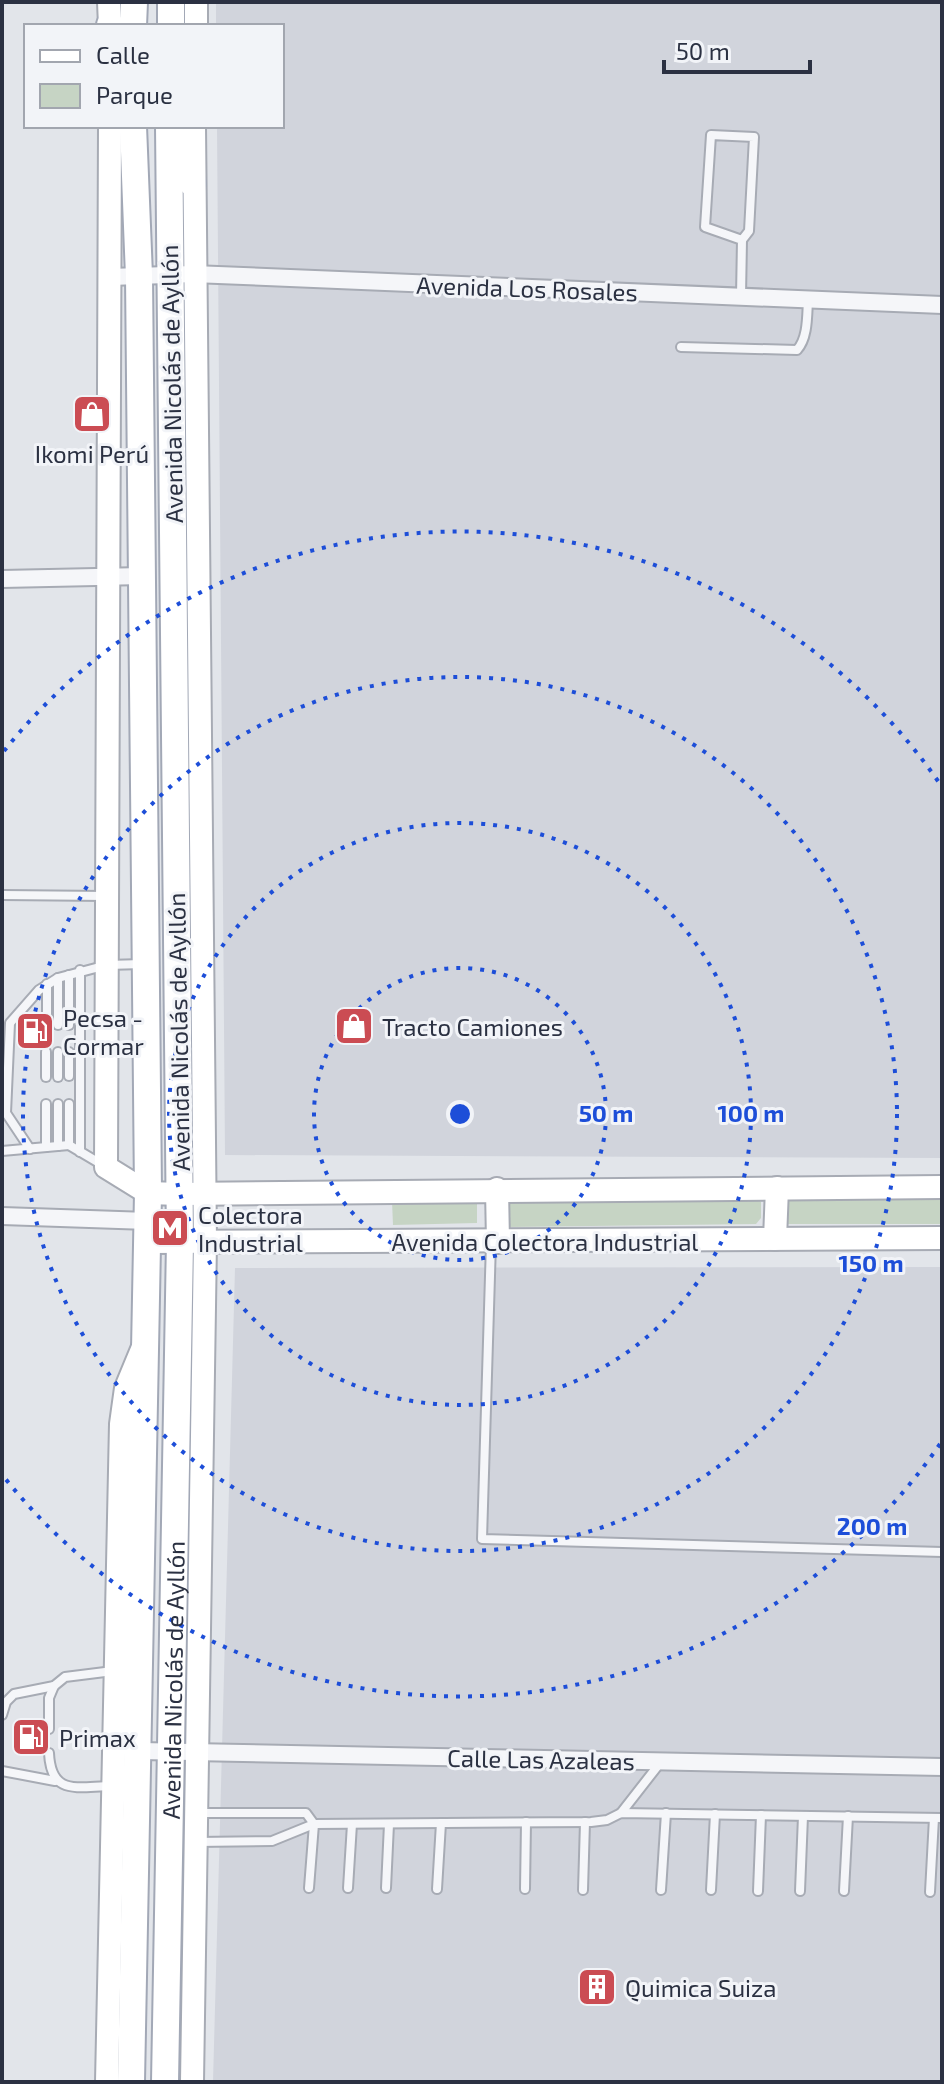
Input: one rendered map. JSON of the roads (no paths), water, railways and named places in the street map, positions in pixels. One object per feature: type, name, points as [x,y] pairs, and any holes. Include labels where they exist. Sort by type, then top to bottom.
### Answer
[{"type":"main road","points":[[109,2],[110,24]]},
{"type":"main road","points":[[133,24],[134,2]]},
{"type":"main road","points":[[171,2],[171,24]]},
{"type":"main road","points":[[196,2],[196,24]]},
{"type":"main road","name":"Avenida Nicolás de Ayllón","points":[[127,128],[139,276],[148,1193],[146,1339],[128,1670],[140,1751],[126,1786],[131,2082]]},
{"type":"main road","name":"Avenida Nicolás de Ayllón","points":[[127,128],[111,277],[106,1167],[148,1193]]},
{"type":"main road","name":"Avenida Nicolás de Ayllón","points":[[165,2082],[184,1752],[193,1242],[182,275],[170,128]]},
{"type":"main road","points":[[171,128],[192,183]]},
{"type":"main road","name":"Avenida Nicolás de Ayllón","points":[[192,1193],[177,967],[182,275],[192,183],[194,128]]},
{"type":"main road","points":[[147,964],[177,967]]},
{"type":"main road","points":[[148,1193],[942,1187]]},
{"type":"main road","points":[[775,1239],[777,1188]]},
{"type":"main road","points":[[494,1242],[497,1189]]},
{"type":"main road","name":"Avenida Colectora Industrial","points":[[148,1232],[193,1242],[942,1238]]},
{"type":"main road","points":[[107,2082],[126,1786],[128,1670]]},
{"type":"main road","name":"Avenida Nicolás de Ayllón","points":[[184,1752],[196,1813],[192,2082]]},
{"type":"street","name":"Avenida Los Rosales","points":[[111,277],[182,275],[942,305]]},
{"type":"street","points":[[2,579],[143,576]]},
{"type":"street","points":[[2,1216],[148,1232]]},
{"type":"street","name":"Calle Las Azaleas","points":[[140,1751],[942,1767]]},
{"type":"lane","points":[[741,297],[742,240],[749,231],[754,137],[711,135],[705,227],[742,240]]},
{"type":"lane","points":[[681,347],[789,353],[802,346],[808,300]]},
{"type":"lane","points":[[2,895],[107,896]]},
{"type":"lane","points":[[30,1149],[6,1113],[8,1030],[15,1016],[47,984],[58,978],[107,965],[147,964]]},
{"type":"lane","points":[[80,970],[80,1152]]},
{"type":"lane","points":[[69,975],[69,1025]]},
{"type":"lane","points":[[58,978],[58,1025]]},
{"type":"lane","points":[[47,984],[47,1025]]},
{"type":"lane","points":[[46,1052],[46,1077]]},
{"type":"lane","points":[[58,1052],[58,1077]]},
{"type":"lane","points":[[69,1052],[69,1076]]},
{"type":"lane","points":[[46,1104],[46,1147]]},
{"type":"lane","points":[[58,1104],[58,1146]]},
{"type":"lane","points":[[69,1104],[69,1145]]},
{"type":"lane","points":[[2,1151],[69,1145],[106,1167]]},
{"type":"lane","points":[[494,1242],[482,1539],[942,1552]]},
{"type":"lane","points":[[2,1715],[6,1702],[14,1694],[54,1686],[65,1677],[128,1670]]},
{"type":"lane","points":[[49,1729],[49,1698],[54,1686]]},
{"type":"lane","points":[[49,1753],[50,1771],[55,1781]]},
{"type":"lane","points":[[196,1842],[272,1841],[314,1824],[607,1820],[621,1813],[662,1761]]},
{"type":"lane","points":[[2,1771],[55,1781],[64,1786],[126,1786]]},
{"type":"lane","points":[[196,1813],[306,1813],[314,1824],[309,1888]]},
{"type":"lane","points":[[621,1813],[938,1818],[930,1892]]},
{"type":"lane","points":[[661,1890],[666,1813]]},
{"type":"lane","points":[[711,1890],[715,1814]]},
{"type":"lane","points":[[758,1891],[761,1815]]},
{"type":"lane","points":[[800,1891],[803,1816]]},
{"type":"lane","points":[[844,1891],[848,1816]]},
{"type":"lane","points":[[525,1889],[526,1822]]},
{"type":"lane","points":[[583,1890],[585,1822]]},
{"type":"lane","points":[[437,1889],[441,1823]]},
{"type":"lane","points":[[348,1888],[352,1824]]},
{"type":"lane","points":[[386,1888],[389,1824]]},
{"type":"place","name":"Ikomi Perú","points":[[92,414]]},
{"type":"place","name":"Tracto Camiones","points":[[354,1026]]},
{"type":"place","name":"Pecsa - Cormar","points":[[35,1031]]},
{"type":"place","name":"Colectora Industrial","points":[[170,1228]]},
{"type":"place","name":"Primax","points":[[31,1737]]},
{"type":"place","name":"Quimica Suiza","points":[[597,1987]]}]
